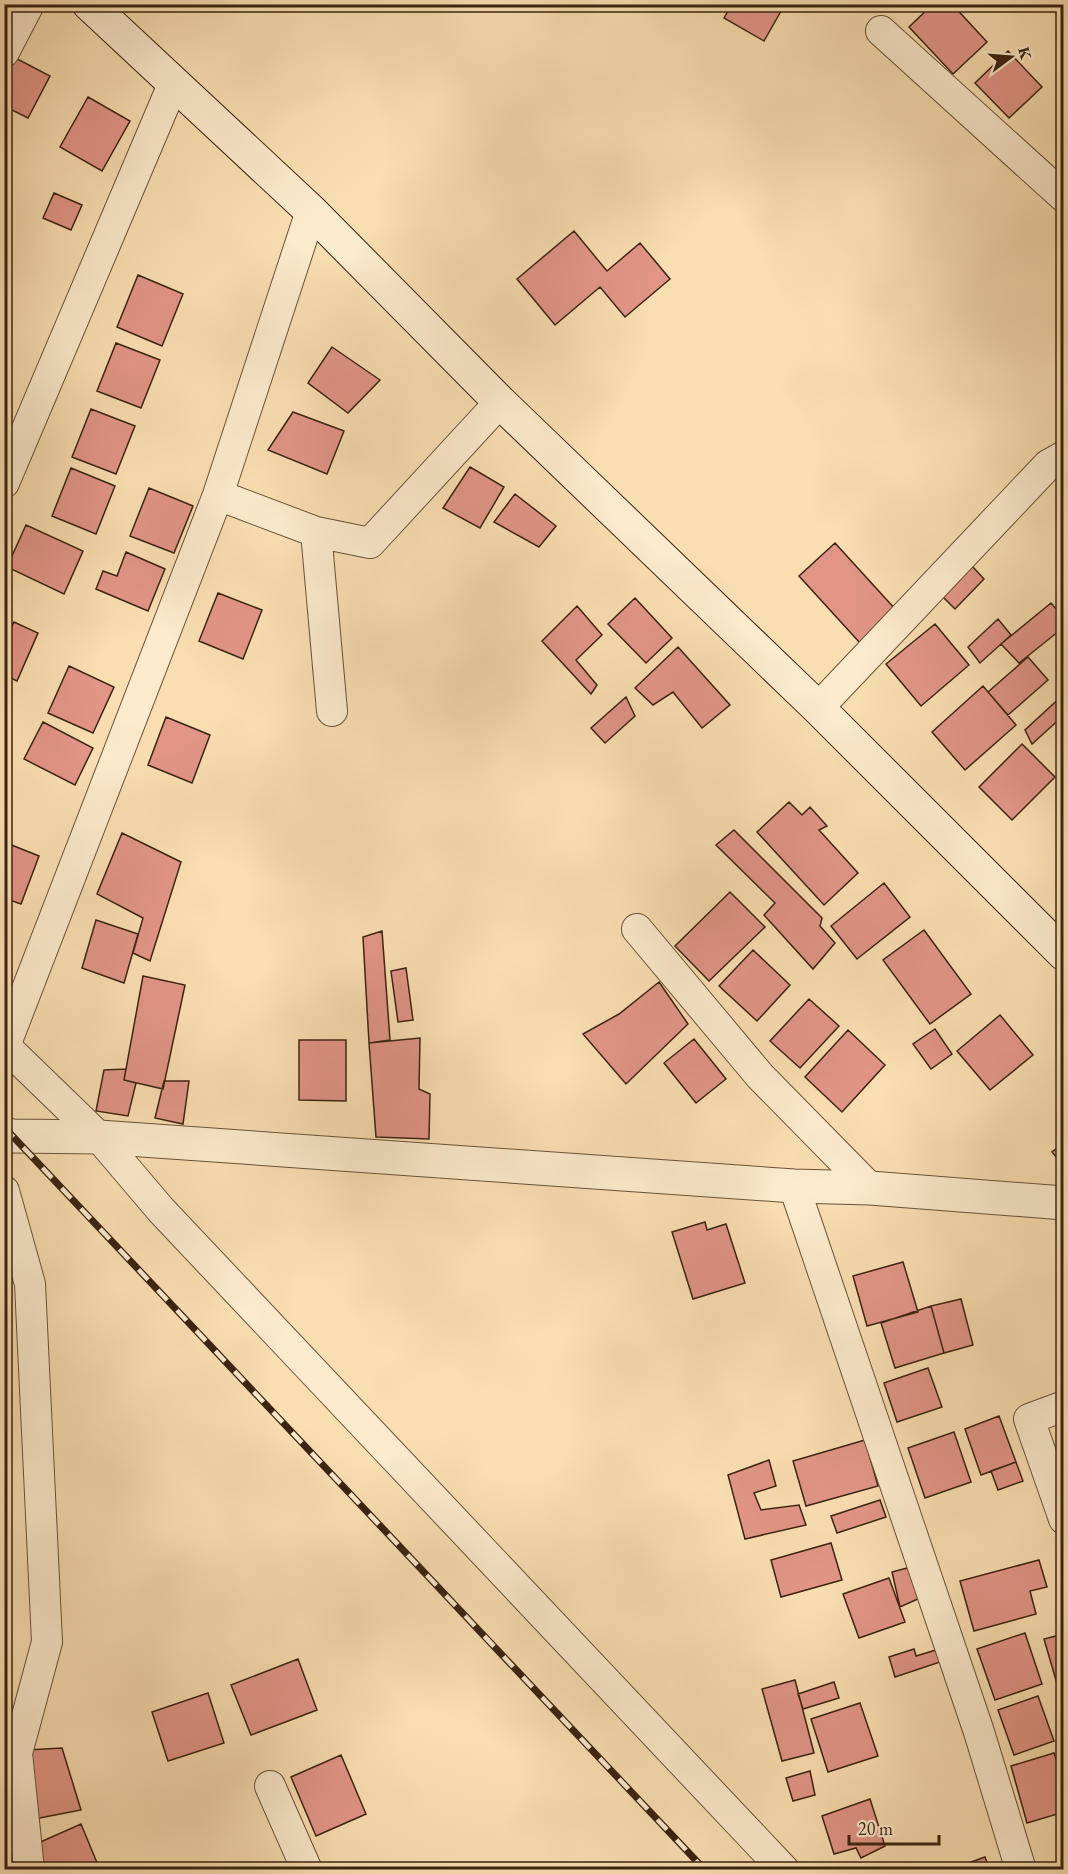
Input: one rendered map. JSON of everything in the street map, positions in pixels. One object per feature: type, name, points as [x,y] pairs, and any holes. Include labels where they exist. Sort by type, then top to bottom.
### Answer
[{"type":"main road","points":[[89,4],[311,211],[500,402],[818,708],[1064,954]]},
{"type":"main road","points":[[7,1138],[99,1137],[1064,1203]]},
{"type":"street","points":[[4,52],[29,4]]},
{"type":"street","points":[[881,31],[1064,197]]},
{"type":"street","points":[[4,483],[174,82]]},
{"type":"street","points":[[311,211],[218,495],[5,1046],[99,1137],[169,1219],[784,1869]]},
{"type":"street","points":[[218,495],[316,532],[370,543],[500,402]]},
{"type":"street","points":[[818,708],[1048,465],[1064,456]]},
{"type":"street","points":[[316,532],[332,711]]},
{"type":"street","points":[[637,929],[760,1076],[870,1188]]},
{"type":"street","points":[[794,1186],[979,1732],[1021,1869]]},
{"type":"street","points":[[4,1191],[30,1284],[47,1642],[12,1744],[17,1753],[28,1869]]},
{"type":"street","points":[[1064,1406],[1029,1419],[1064,1519]]},
{"type":"street","points":[[270,1786],[307,1869]]},
{"type":"building","points":[[732,4],[785,4],[764,41],[724,18]]},
{"type":"building","points":[[933,4],[952,4],[987,42],[953,74],[909,27]]},
{"type":"building","points":[[1008,51],[1042,87],[1009,118],[975,83]]},
{"type":"building","points":[[4,52],[50,76],[28,118],[4,106]]},
{"type":"building","points":[[88,97],[130,121],[102,171],[60,147]]},
{"type":"building","points":[[54,193],[82,205],[71,230],[43,218]]},
{"type":"building","points":[[574,231],[607,271],[640,243],[670,279],[625,317],[600,287],[555,325],[517,279]]},
{"type":"building","points":[[138,275],[183,294],[162,346],[117,327]]},
{"type":"building","points":[[116,343],[160,360],[141,408],[97,391]]},
{"type":"building","points":[[332,347],[380,380],[348,413],[308,383]]},
{"type":"building","points":[[91,409],[135,426],[116,474],[72,457]]},
{"type":"building","points":[[293,412],[344,431],[327,474],[268,450]]},
{"type":"building","points":[[470,467],[504,487],[480,528],[443,508]]},
{"type":"building","points":[[71,468],[115,486],[96,534],[52,516]]},
{"type":"building","points":[[149,488],[193,506],[174,553],[130,536]]},
{"type":"building","points":[[515,494],[556,526],[539,547],[494,522]]},
{"type":"building","points":[[26,525],[83,551],[64,594],[7,567]]},
{"type":"building","points":[[835,543],[896,610],[860,643],[799,576]]},
{"type":"building","points":[[126,552],[165,569],[148,611],[96,589],[103,571],[117,576]]},
{"type":"building","points":[[972,566],[984,579],[955,609],[943,597]]},
{"type":"building","points":[[218,593],[262,610],[243,659],[199,641]]},
{"type":"building","points":[[635,598],[672,638],[646,663],[608,624]]},
{"type":"building","points":[[1051,603],[1064,618],[1064,627],[1019,663],[1001,644]]},
{"type":"building","points":[[577,606],[602,635],[576,660],[597,685],[591,694],[542,641]]},
{"type":"building","points":[[998,619],[1011,635],[980,663],[968,647]]},
{"type":"building","points":[[14,622],[38,633],[17,681],[4,675],[4,630],[9,632]]},
{"type":"building","points":[[935,624],[969,665],[921,706],[886,664]]},
{"type":"building","points":[[678,647],[730,705],[702,728],[673,692],[653,705],[635,688]]},
{"type":"building","points":[[1028,657],[1048,680],[1008,715],[988,692]]},
{"type":"building","points":[[69,666],[114,687],[93,733],[48,713]]},
{"type":"building","points":[[983,686],[1016,725],[965,770],[932,732]]},
{"type":"building","points":[[1064,694],[1064,715],[1032,744],[1025,730]]},
{"type":"building","points":[[626,697],[635,716],[605,743],[591,728]]},
{"type":"building","points":[[166,717],[210,735],[192,783],[148,765]]},
{"type":"building","points":[[43,722],[93,748],[75,785],[24,759]]},
{"type":"building","points":[[1022,744],[1055,777],[1012,820],[979,787]]},
{"type":"building","points":[[789,802],[802,815],[810,807],[827,826],[819,830],[858,873],[824,905],[757,832]]},
{"type":"building","points":[[734,830],[822,918],[820,926],[835,943],[813,969],[764,915],[775,903],[716,845]]},
{"type":"building","points":[[122,833],[181,862],[150,961],[133,953],[143,918],[97,894]]},
{"type":"building","points":[[4,842],[39,856],[21,904],[4,898]]},
{"type":"building","points":[[884,883],[910,917],[857,959],[831,926]]},
{"type":"building","points":[[730,892],[765,927],[709,981],[675,946]]},
{"type":"building","points":[[96,920],[138,934],[124,983],[82,968]]},
{"type":"building","points":[[924,930],[971,994],[930,1024],[883,960]]},
{"type":"building","points":[[382,931],[390,1040],[369,1043],[363,937]]},
{"type":"building","points":[[753,950],[790,985],[757,1021],[719,986]]},
{"type":"building","points":[[406,968],[413,1020],[398,1022],[391,971]]},
{"type":"building","points":[[143,976],[185,985],[163,1089],[124,1080]]},
{"type":"building","points":[[659,982],[688,1024],[626,1084],[583,1034],[619,1014]]},
{"type":"building","points":[[809,999],[839,1026],[800,1068],[770,1041]]},
{"type":"building","points":[[1000,1015],[1033,1055],[990,1090],[957,1051]]},
{"type":"building","points":[[935,1029],[952,1054],[931,1069],[913,1044]]},
{"type":"building","points":[[848,1030],[885,1065],[842,1112],[805,1077]]},
{"type":"building","points":[[420,1038],[419,1089],[430,1094],[429,1139],[376,1137],[369,1043]]},
{"type":"building","points":[[694,1039],[726,1079],[696,1103],[664,1063]]},
{"type":"building","points":[[299,1040],[346,1040],[346,1101],[299,1100]]},
{"type":"building","points":[[126,1069],[124,1080],[136,1083],[128,1116],[96,1111],[104,1070]]},
{"type":"building","points":[[164,1081],[189,1081],[183,1124],[155,1118]]},
{"type":"building","points":[[1064,1143],[1064,1167],[1052,1152]]},
{"type":"building","points":[[705,1222],[707,1230],[726,1224],[745,1283],[693,1299],[672,1232]]},
{"type":"building","points":[[903,1262],[918,1312],[867,1326],[853,1276]]},
{"type":"building","points":[[961,1299],[973,1345],[944,1353],[931,1306]]},
{"type":"building","points":[[931,1306],[944,1353],[895,1368],[881,1323]]},
{"type":"building","points":[[928,1368],[942,1407],[897,1422],[884,1383]]},
{"type":"building","points":[[999,1416],[1016,1462],[981,1475],[965,1429]]},
{"type":"building","points":[[954,1432],[971,1482],[925,1498],[908,1448]]},
{"type":"building","points":[[865,1440],[878,1486],[806,1506],[793,1461]]},
{"type":"building","points":[[769,1460],[776,1486],[754,1493],[761,1510],[799,1505],[806,1525],[745,1539],[728,1475]]},
{"type":"building","points":[[1016,1462],[1023,1481],[998,1490],[991,1471]]},
{"type":"building","points":[[880,1500],[886,1517],[837,1533],[831,1516]]},
{"type":"building","points":[[831,1543],[842,1580],[781,1597],[771,1560]]},
{"type":"building","points":[[1039,1560],[1047,1587],[1030,1591],[1036,1614],[974,1631],[960,1581]]},
{"type":"building","points":[[911,1567],[920,1598],[900,1607],[892,1572]]},
{"type":"building","points":[[889,1578],[905,1622],[859,1638],[843,1594]]},
{"type":"building","points":[[1025,1633],[1042,1684],[995,1700],[977,1649]]},
{"type":"building","points":[[1064,1634],[1064,1685],[1058,1687],[1044,1639]]},
{"type":"building","points":[[914,1649],[916,1656],[936,1650],[940,1662],[895,1677],[889,1657]]},
{"type":"building","points":[[298,1659],[317,1710],[251,1735],[231,1685]]},
{"type":"building","points":[[795,1680],[814,1753],[782,1761],[762,1689]]},
{"type":"building","points":[[834,1682],[839,1698],[803,1709],[798,1694]]},
{"type":"building","points":[[208,1693],[224,1743],[168,1761],[152,1712]]},
{"type":"building","points":[[1038,1696],[1054,1741],[1014,1755],[998,1710]]},
{"type":"building","points":[[860,1703],[878,1756],[828,1772],[811,1719]]},
{"type":"building","points":[[62,1748],[81,1810],[29,1820],[27,1750]]},
{"type":"building","points":[[1054,1753],[1064,1781],[1064,1812],[1027,1823],[1011,1766]]},
{"type":"building","points":[[341,1755],[366,1814],[316,1836],[291,1777]]},
{"type":"building","points":[[810,1771],[815,1795],[793,1801],[786,1778]]},
{"type":"building","points":[[870,1799],[885,1846],[861,1858],[856,1848],[834,1854],[822,1816]]},
{"type":"building","points":[[81,1824],[100,1870],[47,1870],[36,1844]]},
{"type":"building","points":[[985,1857],[990,1870],[949,1870]]},
{"type":"railway","points":[[4,1127],[705,1870]]}]
